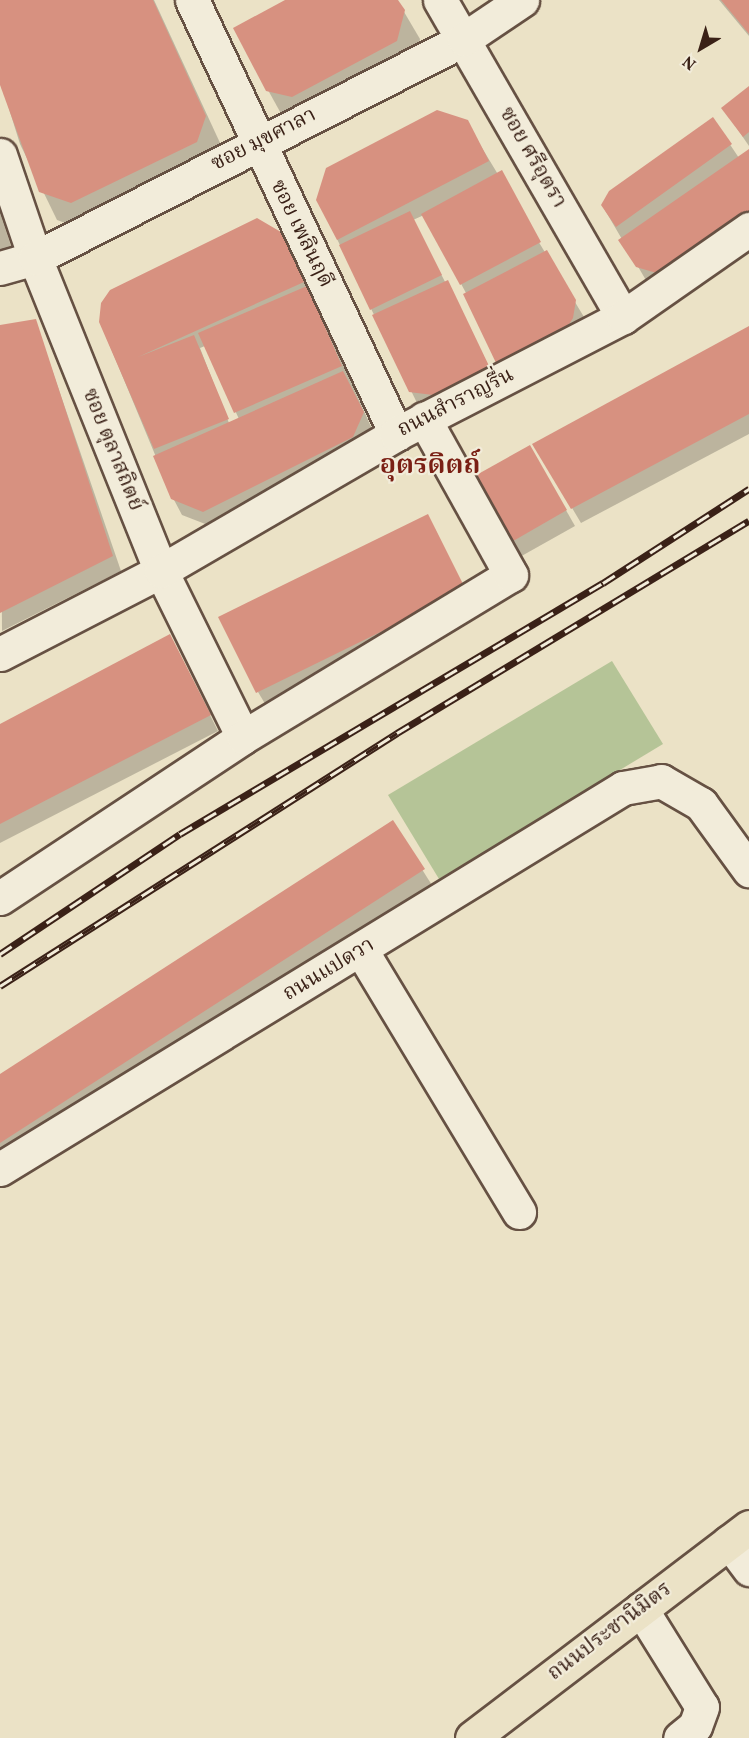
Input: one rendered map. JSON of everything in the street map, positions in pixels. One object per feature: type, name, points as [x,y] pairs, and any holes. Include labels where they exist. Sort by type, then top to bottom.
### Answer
[{"type":"main road","name":"ถนนประชานิมิตร","points":[[472,1738],[739,1534]]},
{"type":"street","name":"ซอย เพลินฤดี","points":[[192,0],[257,143],[410,426],[510,575],[243,737]]},
{"type":"street","name":"ซอย ศรีอุตรา","points":[[440,0],[623,317]]},
{"type":"street","name":"ซอย มุขศาลา","points":[[0,268],[35,258],[464,39],[522,0]]},
{"type":"street","name":"ซอย ตุลาสถิตย์","points":[[0,155],[35,258],[161,571],[243,737]]},
{"type":"street","name":"ถนนสำราญรื่น","points":[[0,654],[161,571],[410,426],[623,317],[749,229]]},
{"type":"street","points":[[0,898],[243,737]]},
{"type":"street","name":"ถนนแปดวา","points":[[0,1169],[623,788],[661,781],[701,804],[749,870]]},
{"type":"street","points":[[361,950],[519,1212]]},
{"type":"street","points":[[739,1534],[749,1569]]},
{"type":"street","points":[[641,1609],[702,1707],[695,1726],[680,1738]]},
{"type":"green space","points":[[612,661],[663,744],[439,879],[388,795]]},
{"type":"building","points":[[0,0],[153,0],[206,116],[197,142],[71,203],[39,192],[0,85]]},
{"type":"building","points":[[285,0],[398,0],[405,10],[397,41],[292,97],[266,91],[233,28]]},
{"type":"building","points":[[721,0],[749,0],[749,34]]},
{"type":"building","points":[[749,86],[749,132],[743,137],[721,108]]},
{"type":"building","points":[[437,110],[468,120],[489,161],[337,240],[316,200],[326,168]]},
{"type":"building","points":[[713,117],[732,144],[616,227],[601,205],[609,191]]},
{"type":"building","points":[[749,149],[749,213],[660,274],[636,267],[618,240]]},
{"type":"building","points":[[502,170],[541,242],[460,285],[421,214]]},
{"type":"building","points":[[410,211],[442,275],[370,310],[339,245]]},
{"type":"building","points":[[257,218],[286,235],[304,282],[138,357],[194,335],[229,419],[154,449],[99,322],[101,303],[110,290]]},
{"type":"building","points":[[547,250],[576,300],[573,318],[564,332],[497,365],[463,294]]},
{"type":"building","points":[[448,280],[490,368],[433,395],[409,392],[372,315]]},
{"type":"building","points":[[307,286],[342,366],[234,413],[198,333]]},
{"type":"building","points":[[36,319],[113,556],[0,613],[0,325]]},
{"type":"building","points":[[749,326],[749,414],[571,509],[532,444]]},
{"type":"building","points":[[343,371],[364,412],[353,437],[203,512],[171,499],[153,456]]},
{"type":"building","points":[[530,445],[567,510],[508,544],[471,478]]},
{"type":"building","points":[[428,514],[466,590],[256,693],[218,617]]},
{"type":"building","points":[[170,634],[211,715],[0,824],[0,724]]},
{"type":"building","points":[[393,820],[425,869],[0,1143],[0,1074]]},
{"type":"railway","points":[[0,954],[180,834],[603,583],[749,489]]},
{"type":"railway","points":[[0,986],[397,733],[749,521]]},
{"type":"district","name":"อุตรดิตถ์","points":[[430,467]]}]
